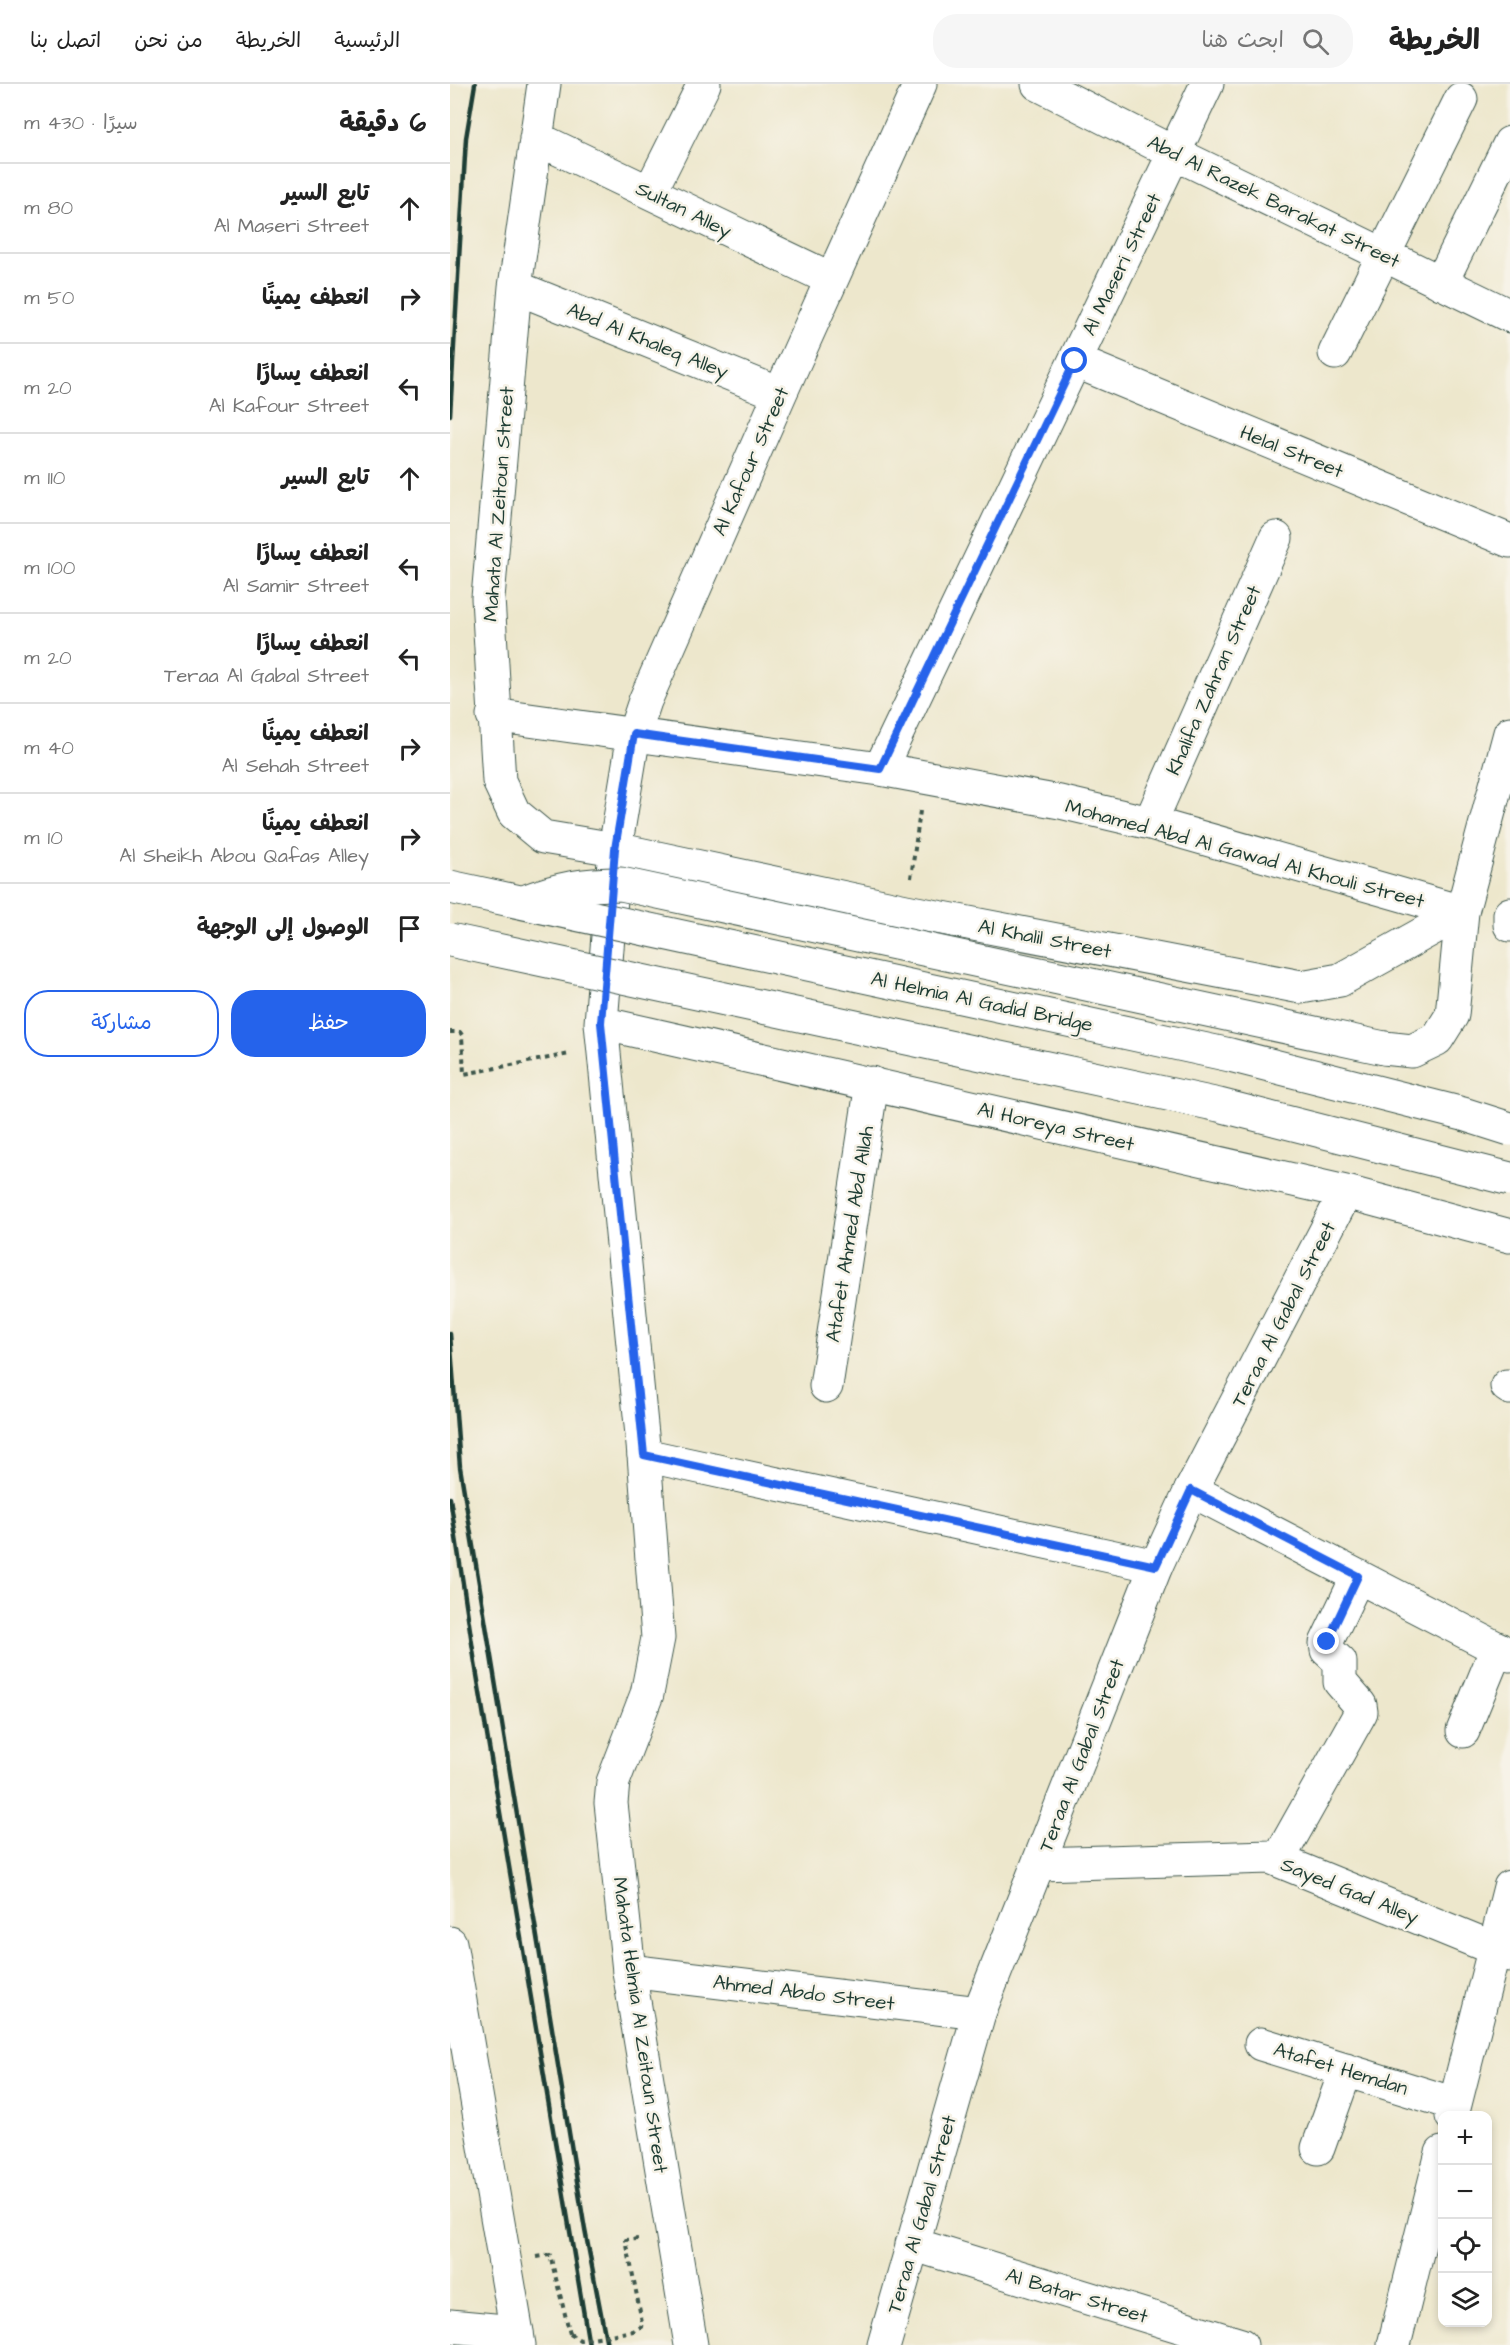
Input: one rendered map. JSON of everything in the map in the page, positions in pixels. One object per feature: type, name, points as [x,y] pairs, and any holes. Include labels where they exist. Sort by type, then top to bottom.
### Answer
[{"type":"street","name":"Mahata Al Zeitoun Street","points":[[544,84],[515,286],[488,597],[499,781],[514,813],[543,837],[615,849]]},
{"type":"street","points":[[650,192],[704,84]]},
{"type":"street","name":"Al Kafour Street","points":[[615,849],[634,734],[661,662],[920,84]]},
{"type":"street","name":"Abd Al Razek Barakat Street","points":[[1038,84],[1174,153],[1510,316]]},
{"type":"street","name":"Al Maseri Street","points":[[880,769],[1207,84]]},
{"type":"street","points":[[1335,353],[1461,99]]},
{"type":"street","name":"Sultan Alley","points":[[536,138],[831,279]]},
{"type":"street","points":[[1441,282],[1510,143]]},
{"type":"street","name":"Abd Al Khaleq Alley","points":[[515,286],[780,394]]},
{"type":"street","name":"Helal Street","points":[[1075,361],[1510,541]]},
{"type":"street","name":"Khalifa Zahran Street","points":[[1150,823],[1276,538]]},
{"type":"street","name":"Mohamed Abd Al Gawad Al Khouli Street","points":[[494,715],[880,769],[1060,802],[1150,823],[1462,912]]},
{"type":"street","points":[[523,902],[554,890],[587,884],[621,884],[1384,1048],[1412,1051],[1437,1039],[1452,1015],[1462,912],[1510,733]]},
{"type":"street","name":"Al Khalil Street","points":[[615,849],[906,911],[1301,987],[1340,980],[1462,912]]},
{"type":"street","name":"Mahata Helmia Al Zeitoun Street","points":[[615,849],[601,1023],[644,1455],[658,1638],[647,1694],[613,1782],[611,1803],[629,1971],[691,2345]]},
{"type":"street","name":"Al Helmia Al Gadid Bridge","points":[[450,887],[1230,1055],[1463,1114],[1510,1129]]},
{"type":"street","points":[[1510,914],[1510,925]]},
{"type":"street","points":[[450,940],[1219,1105],[1510,1179]]},
{"type":"street","name":"Al Horeya Street","points":[[601,1023],[1346,1192],[1510,1236]]},
{"type":"street","name":"Atafet Ahmed Abd Allah","points":[[826,1386],[872,1083]]},
{"type":"street","name":"Teraa Al Gabal Street","points":[[884,2345],[979,2013],[1156,1566],[1191,1490],[1346,1192]]},
{"type":"street","points":[[644,1455],[1156,1566]]},
{"type":"street","points":[[1191,1490],[1504,1652],[1463,1731]]},
{"type":"street","points":[[1278,1860],[1361,1712],[1360,1704],[1340,1682],[1340,1662],[1327,1650],[1326,1643],[1358,1576]]},
{"type":"street","name":"Sayed Gad Alley","points":[[1039,1864],[1270,1857],[1502,1952]]},
{"type":"street","points":[[1454,2110],[1502,1952],[1510,1887]]},
{"type":"street","points":[[450,2326],[518,2339],[451,1949]]},
{"type":"street","name":"Ahmed Abdo Street","points":[[629,1971],[979,2013]]},
{"type":"street","name":"Atafet Hemdan","points":[[1261,2044],[1346,2070],[1454,2110]]},
{"type":"street","points":[[1318,2148],[1346,2070]]},
{"type":"street","points":[[1394,2345],[1440,2165]]},
{"type":"street","name":"Al Batar Street","points":[[912,2244],[1241,2345]]},
{"type":"path","points":[[906,911],[925,777]]},
{"type":"path","points":[[450,1032],[460,1032],[462,1035],[464,1074],[536,1060]]},
{"type":"path","points":[[550,2254],[570,2334],[580,2340],[633,2331],[641,2327],[642,2322],[626,2240]]},
{"type":"railway","points":[[450,415],[466,138],[475,84]]},
{"type":"railway","points":[[450,1334],[460,1467],[585,2230],[607,2345]]},
{"type":"railway","points":[[450,1498],[475,1663],[589,2345]]},
{"type":"route","points":[[1075,361],[880,769],[634,734],[615,849],[601,1023],[644,1455],[1156,1566],[1191,1490],[1358,1576],[1327,1642]]}]
